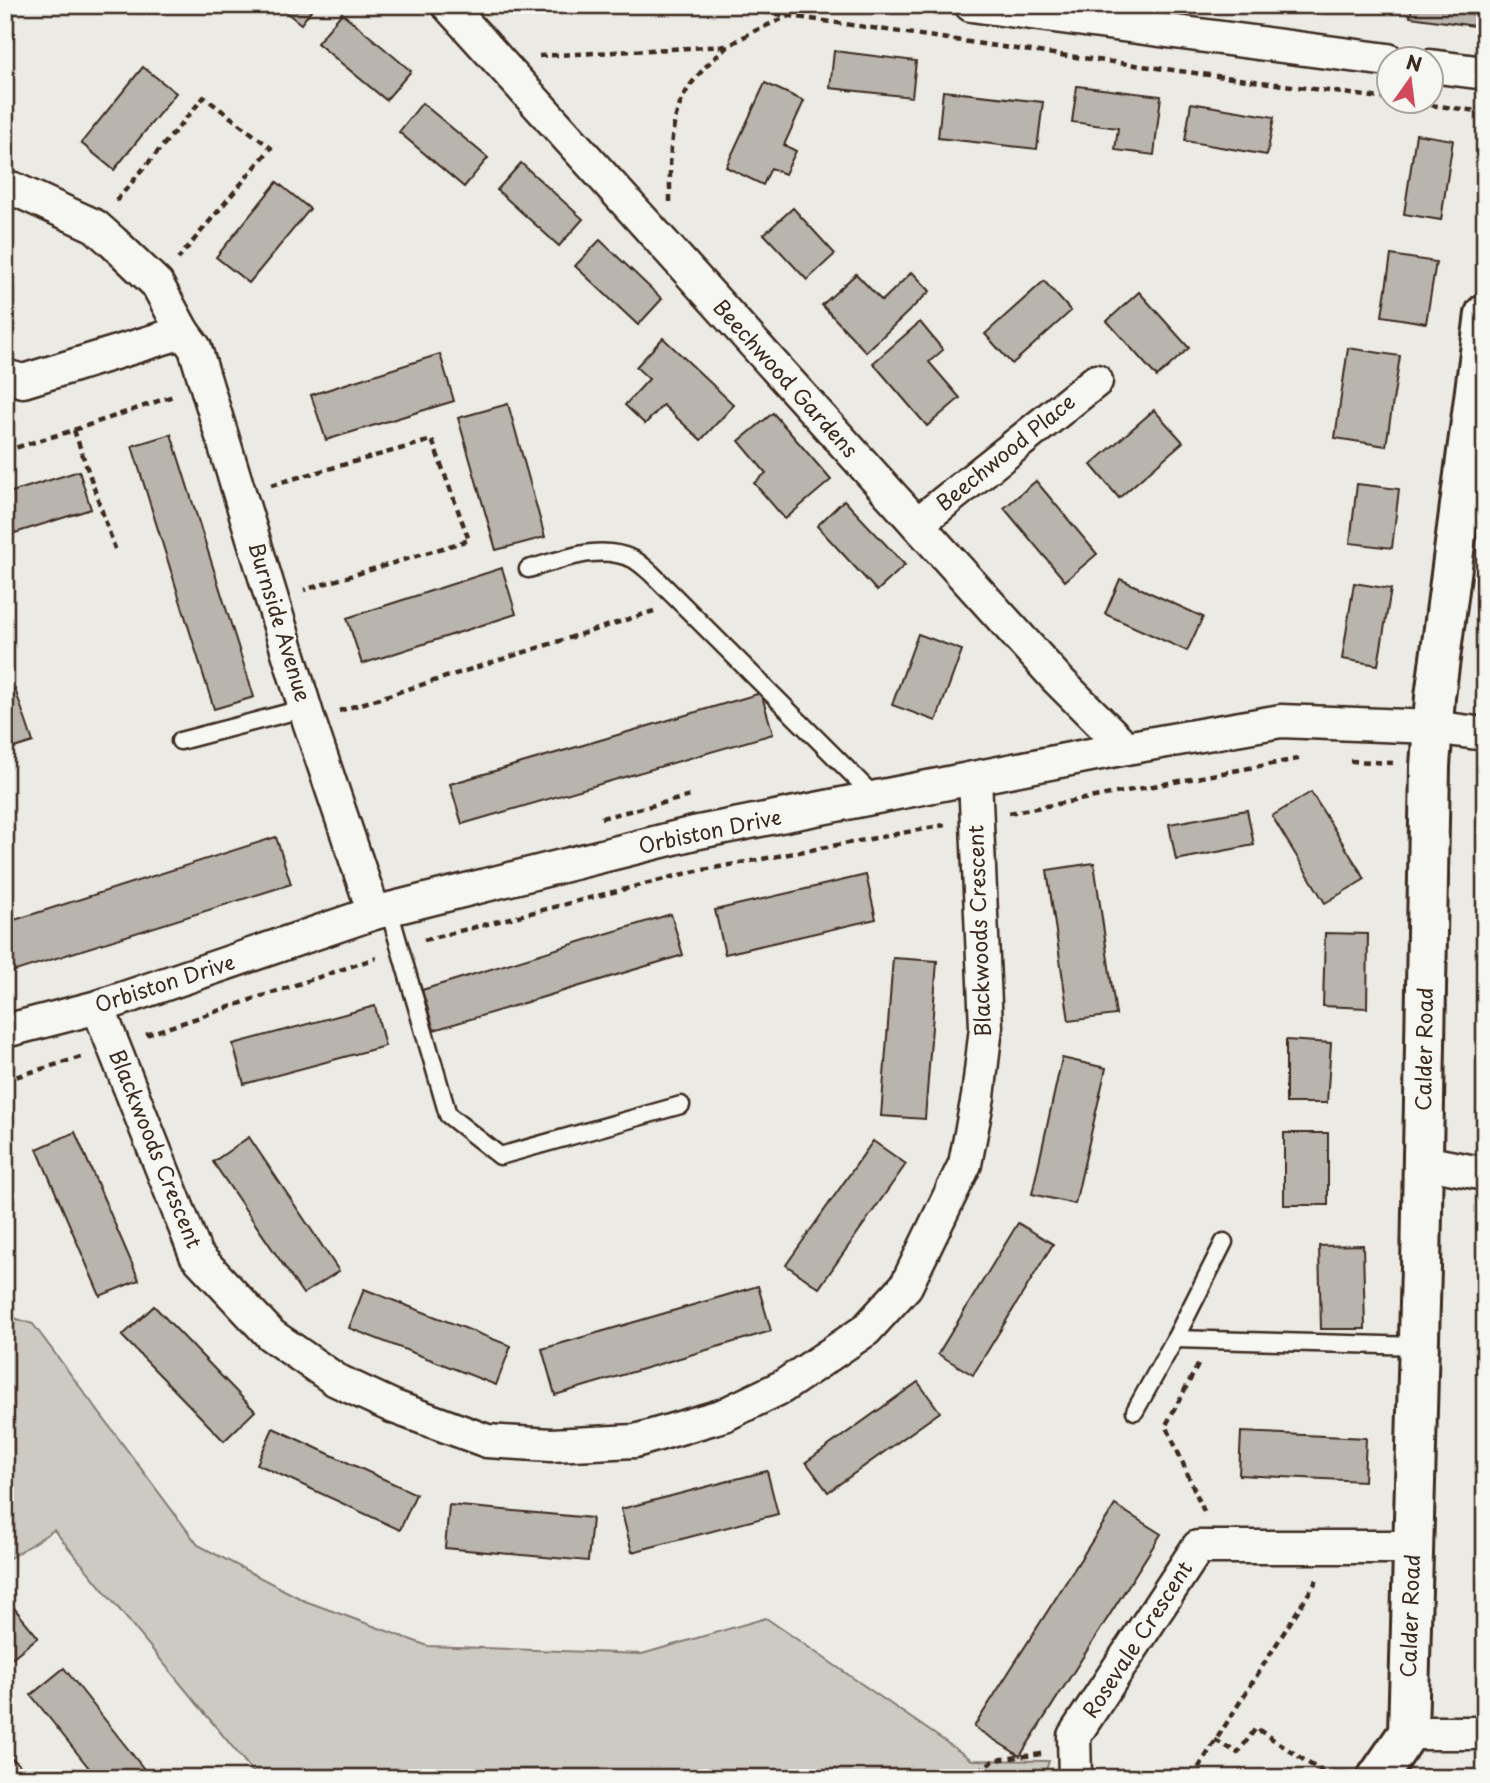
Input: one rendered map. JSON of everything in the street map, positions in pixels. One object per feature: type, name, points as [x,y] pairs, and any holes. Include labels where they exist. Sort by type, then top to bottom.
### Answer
[{"type":"street","name":"Beechwood Gardens","points":[[448,5],[1058,680],[1126,748]]},
{"type":"street","points":[[971,5],[1374,58]]},
{"type":"street","points":[[1444,68],[1485,73]]},
{"type":"street","name":"Burnside Avenue","points":[[8,196],[95,226],[157,284],[183,332],[195,348],[307,715],[381,912]]},
{"type":"street","name":"Calder Road","points":[[1408,1733],[1432,727],[1485,314]]},
{"type":"street","points":[[5,376],[23,381],[183,332]]},
{"type":"street","name":"Beechwood Place","points":[[917,524],[1096,382]]},
{"type":"street","name":"Orbiston Drive","points":[[5,1031],[98,1007],[381,912],[694,833],[1126,748],[1281,721],[1432,727],[1485,734]]},
{"type":"street","name":"Blackwoods Crescent","points":[[98,1007],[196,1255],[271,1335],[336,1380],[394,1407],[487,1441],[551,1445],[635,1441],[724,1415],[782,1387],[866,1330],[906,1286],[965,1164],[978,1097],[986,1027],[975,778]]},
{"type":"street","points":[[1423,1162],[1485,1174]]},
{"type":"street","name":"Rosevale Crescent","points":[[1075,1764],[1074,1736],[1198,1547],[1413,1547]]},
{"type":"street","points":[[1377,1778],[1408,1733],[1485,1733]]},
{"type":"lane","points":[[528,569],[592,552],[613,553],[635,559],[876,798]]},
{"type":"lane","points":[[180,741],[307,715]]},
{"type":"lane","points":[[381,912],[400,948],[448,1115],[500,1156],[681,1105]]},
{"type":"lane","points":[[1135,1411],[1224,1242]]},
{"type":"lane","points":[[1175,1339],[1419,1346]]},
{"type":"path","points":[[716,5],[1374,97]]},
{"type":"path","points":[[670,251],[670,157],[676,115],[688,88],[726,46],[750,32],[790,16]]},
{"type":"path","points":[[496,58],[726,46]]},
{"type":"path","points":[[95,226],[204,97],[271,148],[157,284]]},
{"type":"path","points":[[1444,107],[1485,112]]},
{"type":"path","points":[[5,451],[207,385]]},
{"type":"path","points":[[74,430],[114,549]]},
{"type":"path","points":[[240,493],[432,440],[469,540],[272,600]]},
{"type":"path","points":[[307,715],[682,604]]},
{"type":"path","points":[[5,1080],[114,1046],[400,948],[692,872],[1144,786],[1303,758],[1315,759]]},
{"type":"path","points":[[1341,760],[1430,766]]},
{"type":"path","points":[[1211,1340],[1166,1425],[1220,1547]]},
{"type":"path","points":[[1192,1778],[1338,1547]]},
{"type":"path","points":[[1215,1740],[1238,1753],[1256,1728],[1332,1778]]},
{"type":"path","points":[[968,1778],[995,1760],[1075,1764]]},
{"type":"shaded area","points":[[5,1315],[33,1324],[198,1545],[305,1601],[428,1646],[642,1654],[766,1618],[972,1760],[1049,1761],[1044,1776],[258,1778],[54,1530],[5,1561]]},
{"type":"building","points":[[277,5],[315,5],[301,24]]},
{"type":"building","points":[[1412,5],[1478,5],[1475,26],[1410,17]]},
{"type":"building","points":[[342,13],[411,71],[386,100],[317,43]]},
{"type":"building","points":[[834,51],[916,61],[912,97],[830,88]]},
{"type":"building","points":[[143,67],[176,93],[114,170],[81,143]]},
{"type":"building","points":[[765,83],[804,101],[784,145],[796,151],[785,174],[771,168],[763,185],[726,167]]},
{"type":"building","points":[[1077,86],[1161,96],[1154,155],[1115,150],[1118,128],[1072,122]]},
{"type":"building","points":[[943,91],[1043,102],[1037,149],[938,138]]},
{"type":"building","points":[[422,103],[488,158],[464,187],[399,132]]},
{"type":"building","points":[[1191,103],[1274,117],[1267,155],[1185,141]]},
{"type":"building","points":[[1416,134],[1453,140],[1441,220],[1404,214]]},
{"type":"building","points":[[521,163],[583,219],[559,246],[497,190]]},
{"type":"building","points":[[277,182],[310,209],[249,283],[216,257]]},
{"type":"building","points":[[793,208],[835,254],[807,280],[764,234]]},
{"type":"building","points":[[600,240],[662,299],[638,325],[575,266]]},
{"type":"building","points":[[1391,255],[1436,262],[1426,323],[1382,316]]},
{"type":"building","points":[[912,272],[930,291],[866,352],[822,305],[856,274],[882,301]]},
{"type":"building","points":[[1044,281],[1071,311],[1012,364],[985,334]]},
{"type":"building","points":[[1139,292],[1189,348],[1157,377],[1107,321]]},
{"type":"building","points":[[920,322],[943,350],[929,362],[960,398],[927,426],[873,363]]},
{"type":"building","points":[[663,338],[734,405],[701,440],[663,405],[645,424],[625,405],[649,379],[636,367]]},
{"type":"building","points":[[1348,348],[1400,356],[1386,446],[1335,438]]},
{"type":"building","points":[[440,354],[454,401],[326,440],[311,395]]},
{"type":"building","points":[[508,404],[545,537],[496,550],[458,418]]},
{"type":"building","points":[[1154,410],[1183,442],[1119,498],[1091,465]]},
{"type":"building","points":[[773,413],[831,480],[785,519],[754,483],[766,473],[739,441]]},
{"type":"building","points":[[171,434],[254,697],[214,709],[132,446]]},
{"type":"building","points":[[79,471],[91,509],[15,533],[5,504],[5,494]]},
{"type":"building","points":[[1036,481],[1097,554],[1065,581],[1004,508]]},
{"type":"building","points":[[1357,484],[1399,489],[1392,548],[1350,543]]},
{"type":"building","points":[[844,500],[905,565],[877,591],[817,526]]},
{"type":"building","points":[[502,568],[516,614],[362,664],[347,618]]},
{"type":"building","points":[[1120,579],[1203,617],[1187,651],[1105,614]]},
{"type":"building","points":[[1354,583],[1391,589],[1378,665],[1342,659]]},
{"type":"building","points":[[918,634],[962,650],[936,721],[892,705]]},
{"type":"building","points":[[15,689],[33,742],[5,751],[5,692]]},
{"type":"building","points":[[761,693],[773,734],[462,824],[450,784]]},
{"type":"building","points":[[1311,792],[1365,879],[1325,903],[1272,816]]},
{"type":"building","points":[[1247,810],[1254,845],[1176,860],[1169,824]]},
{"type":"building","points":[[276,837],[291,884],[6,974],[5,923]]},
{"type":"building","points":[[1094,863],[1116,1015],[1069,1021],[1047,870]]},
{"type":"building","points":[[866,875],[876,919],[725,954],[715,910]]},
{"type":"building","points":[[671,914],[683,955],[434,1030],[422,990]]},
{"type":"building","points":[[1325,933],[1368,934],[1367,1008],[1323,1006]]},
{"type":"building","points":[[893,958],[937,961],[925,1119],[881,1116]]},
{"type":"building","points":[[375,1006],[385,1046],[244,1084],[233,1044]]},
{"type":"building","points":[[1286,1040],[1331,1043],[1327,1103],[1286,1103]]},
{"type":"building","points":[[1062,1058],[1106,1068],[1075,1204],[1032,1194]]},
{"type":"building","points":[[75,1132],[139,1280],[100,1296],[37,1149]]},
{"type":"building","points":[[1284,1133],[1328,1133],[1328,1205],[1284,1205]]},
{"type":"building","points":[[249,1137],[339,1271],[303,1294],[213,1162]]},
{"type":"building","points":[[873,1141],[906,1164],[819,1288],[786,1265]]},
{"type":"building","points":[[1018,1223],[1053,1244],[973,1375],[938,1354]]},
{"type":"building","points":[[1363,1245],[1365,1329],[1321,1329],[1319,1246]]},
{"type":"building","points":[[758,1286],[771,1331],[555,1395],[542,1349]]},
{"type":"building","points":[[364,1289],[511,1346],[496,1385],[349,1328]]},
{"type":"building","points":[[154,1306],[255,1411],[224,1441],[122,1336]]},
{"type":"building","points":[[918,1382],[940,1412],[828,1492],[806,1462]]},
{"type":"building","points":[[273,1428],[416,1494],[400,1530],[257,1464]]},
{"type":"building","points":[[1241,1432],[1366,1438],[1364,1481],[1239,1475]]},
{"type":"building","points":[[767,1471],[778,1514],[632,1552],[621,1509]]},
{"type":"building","points":[[449,1505],[592,1518],[588,1561],[445,1548]]},
{"type":"building","points":[[1115,1505],[1161,1534],[1020,1756],[974,1727]]},
{"type":"building","points":[[5,1597],[38,1637],[8,1661],[5,1659]]},
{"type":"building","points":[[64,1668],[151,1778],[97,1778],[31,1695]]}]
